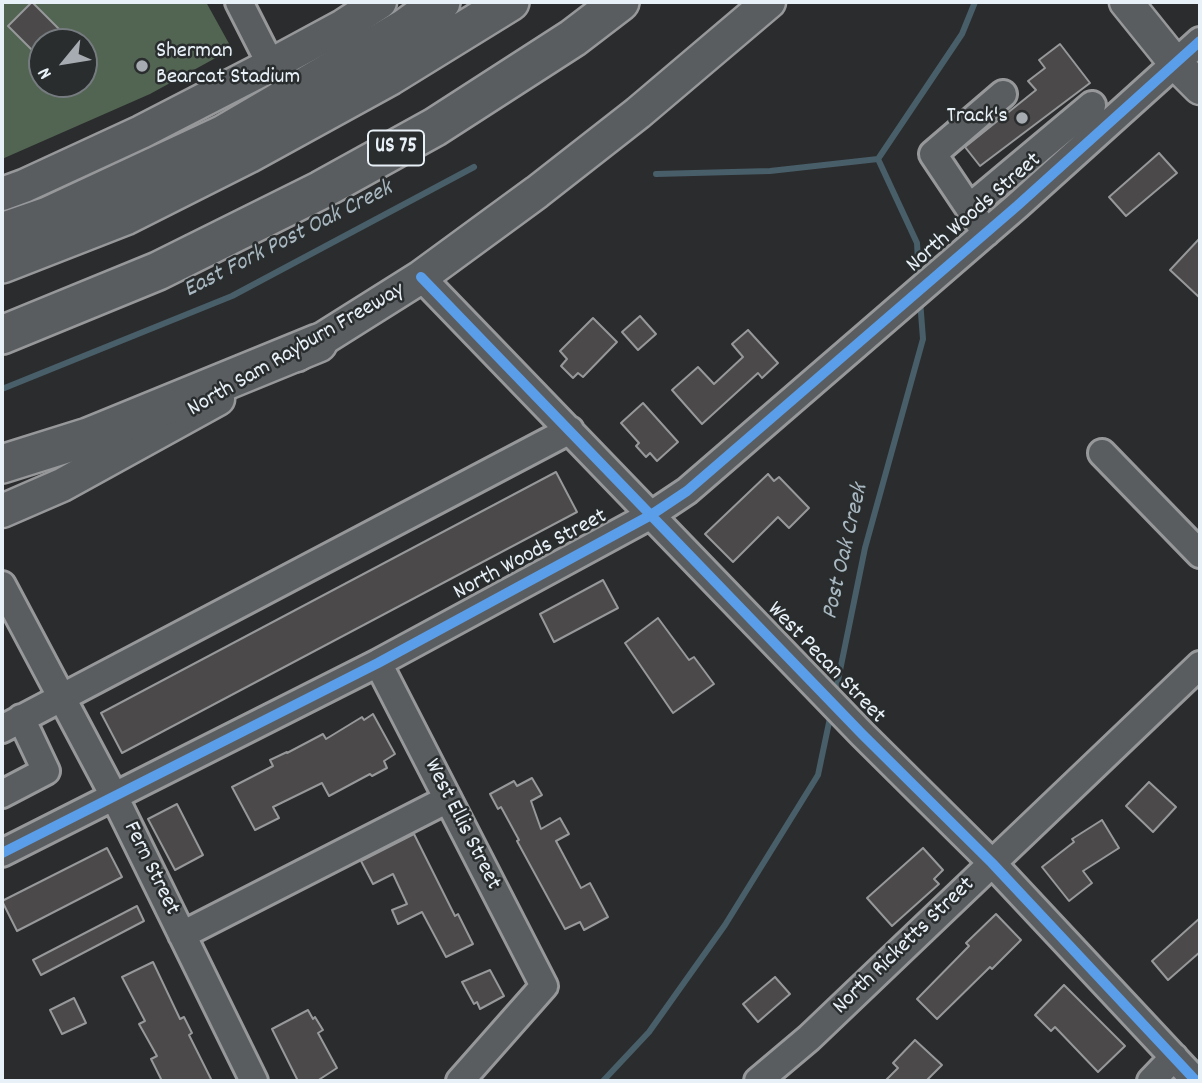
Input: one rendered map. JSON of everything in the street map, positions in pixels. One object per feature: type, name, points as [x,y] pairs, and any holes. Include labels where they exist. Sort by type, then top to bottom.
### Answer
[{"type":"highway","points":[[2,232],[48,216],[224,134],[405,28],[441,2]]},
{"type":"highway","points":[[2,264],[125,216],[248,155],[390,76],[510,2]]},
{"type":"highway","name":"US 75","points":[[2,335],[158,271],[321,190],[435,127],[573,38],[620,2]]},
{"type":"highway","points":[[2,464],[88,437],[318,343]]},
{"type":"main road","points":[[2,194],[141,132],[343,26],[380,2]]},
{"type":"main road","name":"North Sam Rayburn Freeway","points":[[2,511],[62,485],[318,343],[421,277],[608,136],[769,2]]},
{"type":"main road","points":[[1126,2],[1200,88]]},
{"type":"street","points":[[239,2],[271,65]]},
{"type":"street","name":"North Woods Street","points":[[2,853],[377,663],[651,515],[687,491],[985,233],[1200,41]]},
{"type":"street","points":[[985,233],[933,153],[1003,94]]},
{"type":"street","points":[[969,208],[1092,105]]},
{"type":"street","name":"West Pecan Street","points":[[421,277],[862,734],[992,863],[1196,1081]]},
{"type":"street","points":[[2,794],[46,771],[11,724],[570,430]]},
{"type":"street","points":[[1102,453],[1200,554]]},
{"type":"street","name":"Fern Street","points":[[2,585],[8,617],[61,697],[114,796],[254,1081]]},
{"type":"street","name":"West Ellis Street","points":[[377,663],[544,986],[460,1081]]},
{"type":"street","name":"North Ricketts Street","points":[[758,1081],[809,1038],[1200,665]]},
{"type":"street","points":[[182,935],[448,799]]},
{"type":"street","points":[[1151,1081],[1174,1057]]},
{"type":"green space","name":"Sherman Bearcat Stadium","points":[[2,2],[206,2],[232,49],[150,94],[2,159]]},
{"type":"building","points":[[32,2],[58,28],[28,28],[28,46],[8,26]]},
{"type":"building","name":"Track's","points":[[1060,44],[1090,83],[980,166],[965,147],[1036,90],[1028,81],[1045,68],[1039,60]]},
{"type":"building","points":[[1159,153],[1177,173],[1126,216],[1109,197]]},
{"type":"building","points":[[1200,238],[1200,298],[1170,270]]},
{"type":"building","points":[[640,316],[656,334],[638,350],[622,332]]},
{"type":"building","points":[[593,318],[617,342],[583,377],[578,373],[573,378],[561,366],[567,359],[560,351]]},
{"type":"building","points":[[748,330],[778,363],[762,378],[758,373],[702,424],[672,390],[698,367],[714,384],[743,357],[732,344]]},
{"type":"building","points":[[643,403],[678,442],[657,461],[650,453],[646,457],[636,446],[639,443],[621,423]]},
{"type":"building","points":[[556,472],[577,512],[122,753],[101,713]]},
{"type":"building","points":[[768,474],[774,481],[779,477],[809,508],[789,528],[778,517],[733,562],[705,534]]},
{"type":"building","points":[[603,580],[618,608],[554,642],[540,614]]},
{"type":"building","points":[[658,618],[689,660],[694,657],[714,684],[673,713],[625,643]]},
{"type":"building","points":[[373,714],[395,754],[384,761],[387,768],[329,796],[322,783],[273,807],[279,818],[255,830],[232,787],[273,766],[270,760],[323,734],[326,739],[362,717],[364,720]]},
{"type":"building","points":[[532,778],[542,795],[531,801],[541,829],[560,818],[569,834],[556,841],[581,888],[590,883],[608,917],[584,930],[580,922],[565,929],[501,807],[498,809],[490,794],[514,781],[517,786]]},
{"type":"building","points":[[1149,782],[1176,807],[1153,832],[1126,806]]},
{"type":"building","points":[[177,804],[203,855],[175,870],[148,819]]},
{"type":"building","points":[[1102,820],[1119,848],[1083,871],[1092,883],[1069,901],[1042,867],[1074,842],[1072,839]]},
{"type":"building","points":[[414,834],[455,916],[458,914],[473,944],[446,957],[422,912],[398,924],[392,910],[407,904],[393,874],[373,884],[361,861]]},
{"type":"building","points":[[107,848],[122,877],[17,931],[2,901]]},
{"type":"building","points":[[923,848],[943,870],[934,879],[939,884],[892,926],[867,898]]},
{"type":"building","points":[[137,906],[144,921],[41,975],[33,960]]},
{"type":"building","points":[[996,914],[1021,940],[937,1019],[917,999],[969,946],[966,943]]},
{"type":"building","points":[[1200,918],[1200,952],[1168,980],[1152,961]]},
{"type":"building","points":[[153,962],[180,1019],[184,1017],[192,1033],[189,1035],[212,1081],[162,1081],[151,1059],[157,1056],[139,1024],[145,1021],[122,977]]},
{"type":"building","points":[[490,970],[504,996],[480,1009],[477,1002],[474,1004],[462,982]]},
{"type":"building","points":[[775,977],[790,994],[758,1022],[743,1004]]},
{"type":"building","points":[[1064,985],[1125,1046],[1098,1072],[1055,1027],[1051,1031],[1035,1015]]},
{"type":"building","points":[[74,998],[86,1023],[62,1034],[50,1010]]},
{"type":"building","points":[[308,1010],[323,1030],[318,1033],[337,1068],[317,1081],[298,1081],[272,1029]]},
{"type":"building","points":[[915,1040],[942,1065],[926,1081],[885,1081],[898,1068],[893,1063]]},
{"type":"waterway","name":"Post Oak Creek","points":[[919,279],[917,243],[878,159],[962,34],[975,2]]},
{"type":"waterway","name":"East Fork Post Oak Creek","points":[[656,174],[770,171],[878,159]]},
{"type":"waterway","name":"East Fork Post Oak Creek","points":[[2,389],[232,296],[474,167]]},
{"type":"waterway","name":"Post Oak Creek","points":[[835,695],[865,548],[923,339],[920,300]]},
{"type":"waterway","name":"Post Oak Creek","points":[[603,1081],[649,1032],[725,925],[818,775],[831,713]]},
{"type":"cycle path","points":[[2,853],[378,663],[651,515],[687,491],[1017,206],[1200,41]]},
{"type":"cycle path","points":[[421,277],[862,734],[992,863],[1196,1081]]},
{"type":"place","name":"Sherman Bearcat Stadium","points":[[142,66]]},
{"type":"place","name":"Track's","points":[[1022,118]]}]
